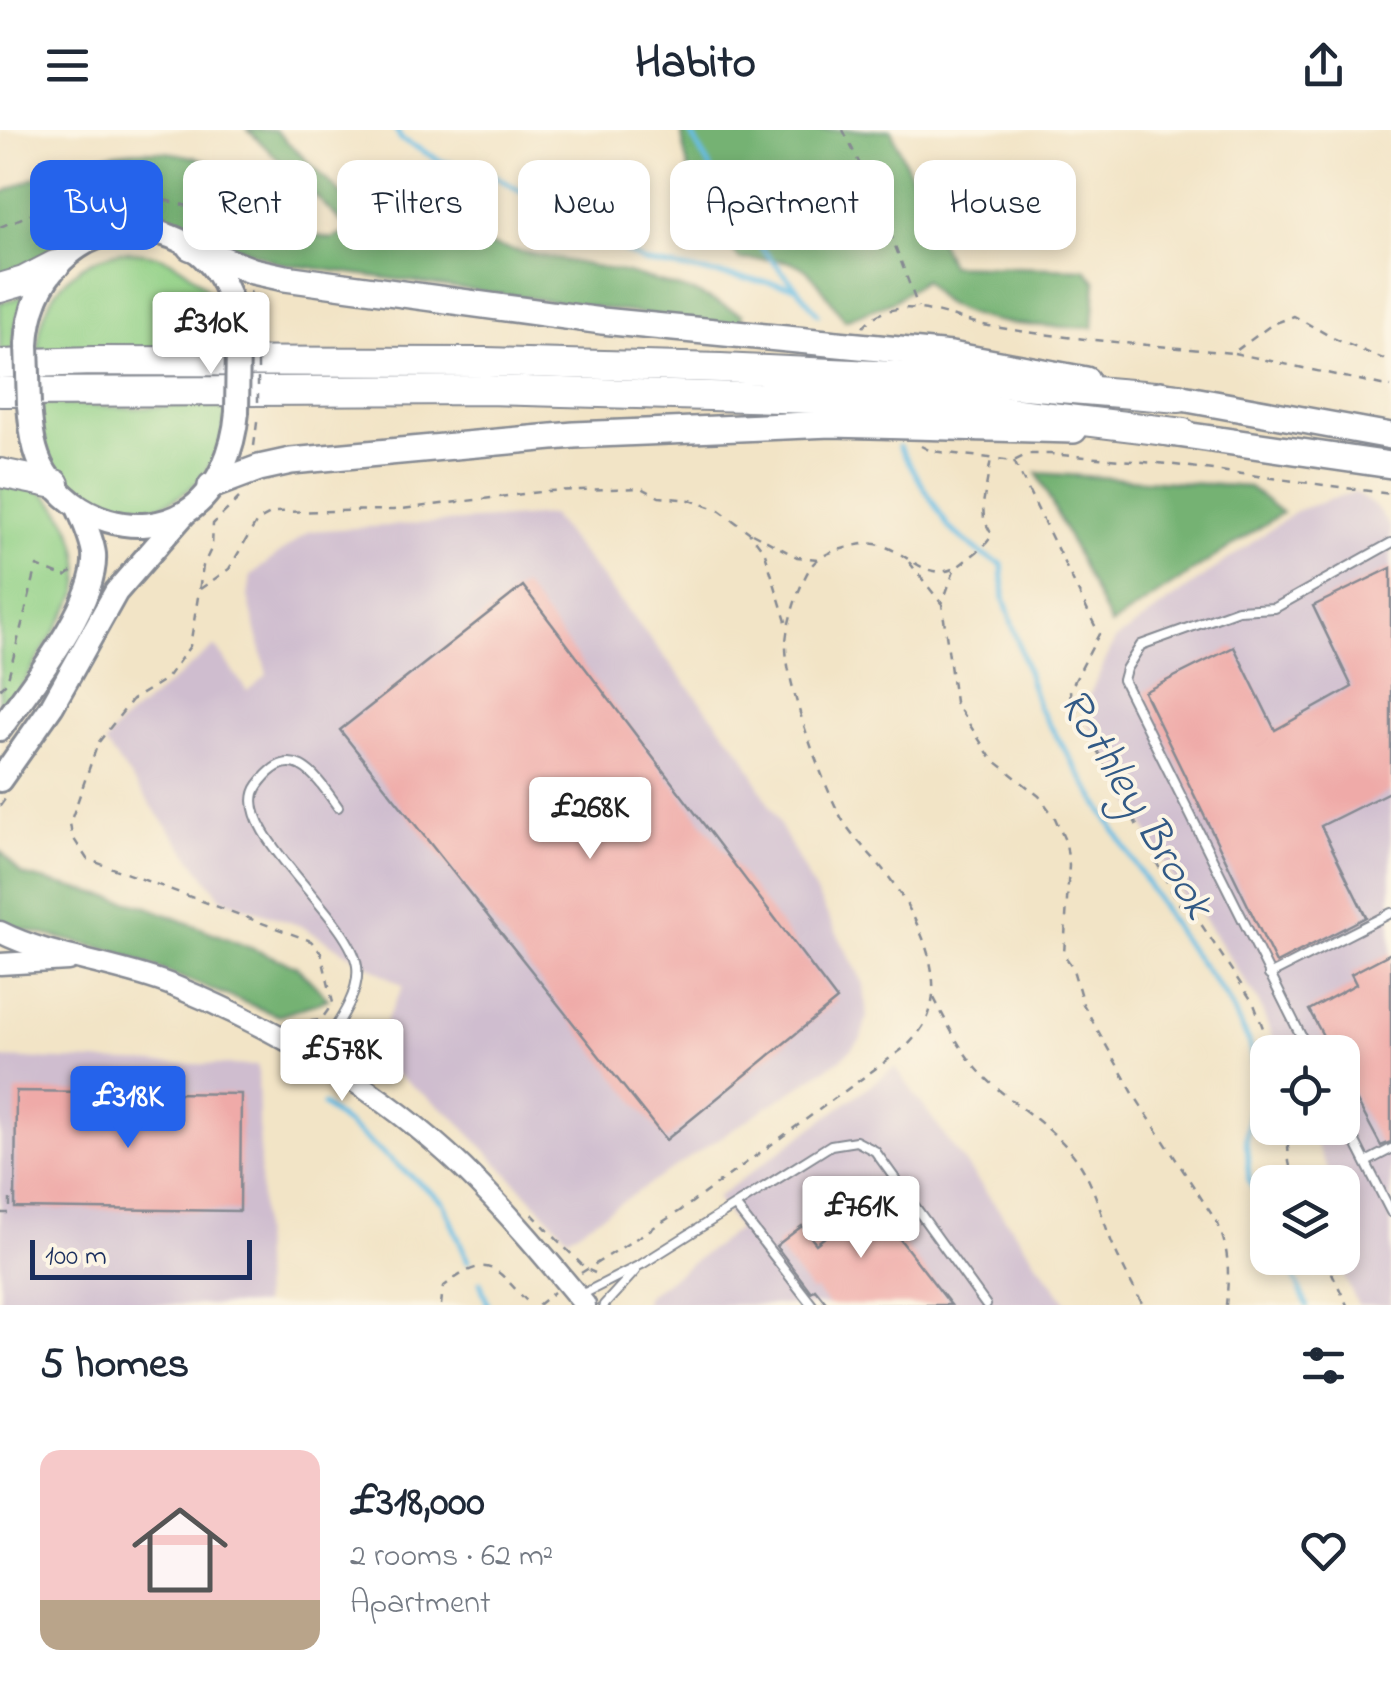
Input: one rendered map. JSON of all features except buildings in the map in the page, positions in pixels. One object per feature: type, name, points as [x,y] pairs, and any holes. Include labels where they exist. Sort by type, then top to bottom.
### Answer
[{"type":"highway","points":[[200,250],[252,271],[285,278],[602,321],[952,355],[1391,436]]},
{"type":"highway","points":[[0,288],[54,266]]},
{"type":"highway","points":[[0,364],[486,362],[721,368],[940,378],[1180,398]]},
{"type":"highway","points":[[0,392],[488,390],[929,402],[1183,433],[1391,466]]},
{"type":"highway","points":[[210,486],[291,461],[574,435],[831,424],[1183,433]]},
{"type":"highway","points":[[0,473],[54,484]]},
{"type":"main road","points":[[0,729],[66,632],[90,586],[94,552],[79,510],[45,472],[32,436],[27,346],[34,302],[54,266],[89,242],[129,230],[162,231],[183,242]]},
{"type":"main road","points":[[0,780],[52,706],[116,592],[210,486],[248,410],[251,346],[228,291],[195,250]]},
{"type":"main road","points":[[79,510],[110,522],[136,524],[185,513]]},
{"type":"street","points":[[0,932],[134,972],[212,1002],[315,1058],[394,1110],[464,1168],[581,1301]]},
{"type":"street","points":[[0,964],[85,959]]},
{"type":"lane","points":[[1301,1035],[1123,680],[1126,668],[1142,645],[1238,610],[1275,608],[1391,544]]},
{"type":"lane","points":[[315,1058],[349,1002],[358,969],[350,940],[267,840],[251,804],[256,787],[275,768],[292,762],[311,770],[338,807]]},
{"type":"lane","points":[[1269,975],[1391,913]]},
{"type":"lane","points":[[581,1301],[831,1145],[856,1141],[875,1152],[986,1305]]},
{"type":"lane","points":[[1357,1145],[1391,1212]]},
{"type":"lane","points":[[1366,1162],[1391,1149]]},
{"type":"lane","points":[[736,1207],[812,1305]]},
{"type":"lane","points":[[604,1305],[642,1264]]},
{"type":"path","points":[[843,130],[879,203],[918,308]]},
{"type":"path","points":[[861,330],[865,322],[890,309],[918,308],[980,324],[1044,334],[1233,353],[1391,387]]},
{"type":"path","points":[[1233,353],[1271,325],[1294,316],[1383,359],[1391,354]]},
{"type":"path","points":[[248,410],[251,346],[258,321]]},
{"type":"path","points":[[916,442],[931,451],[992,459],[1050,454],[1168,464],[1391,494]]},
{"type":"path","points":[[992,459],[983,504],[984,520],[992,535],[986,544],[954,570],[936,572],[875,544],[826,554],[812,566],[794,608],[786,645],[789,668],[811,746],[843,821],[917,919],[933,997],[981,1074],[1070,1150],[1098,1198],[1111,1241],[1142,1305]]},
{"type":"path","points":[[1014,460],[1100,634],[1070,690],[1072,701],[1178,903],[1197,918],[1254,1004],[1266,1035]]},
{"type":"path","points":[[200,589],[229,568],[256,522],[274,512],[393,510],[548,491],[642,488],[659,497],[690,500],[719,510],[749,532],[798,557],[819,560]]},
{"type":"path","points":[[213,524],[212,547],[203,566],[190,646],[166,679],[132,700],[98,744],[70,823],[72,836],[87,859],[311,941],[321,953],[332,1004],[321,1020],[298,1024]]},
{"type":"path","points":[[749,532],[765,553],[788,629]]},
{"type":"path","points":[[907,559],[942,604]]},
{"type":"path","points":[[0,689],[7,682],[37,566],[64,577],[81,566]]},
{"type":"path","points":[[954,570],[942,604],[956,702],[991,758],[1039,796],[1055,818],[1066,843],[1069,865],[1064,956],[1072,966],[1083,1004],[1134,1095],[1218,1224],[1230,1263],[1226,1305]]},
{"type":"path","points":[[586,1269],[680,1211],[908,1046],[921,1030],[933,997]]},
{"type":"path","points":[[0,1214],[10,1214],[10,1194],[15,1194]]},
{"type":"path","points":[[440,1305],[443,1287],[468,1272],[488,1266],[496,1268],[531,1305]]},
{"type":"path","points":[[1333,1275],[1347,1305]]},
{"type":"shaded area","points":[[1354,492],[1377,508],[1391,528],[1391,1305],[1358,1305],[1343,1275],[1360,1275],[1360,1165],[1325,1165],[1317,1145],[1360,1145],[1360,1035],[1271,1035],[1258,1001],[1200,913],[1184,898],[1082,711],[1115,640],[1298,510]]},
{"type":"shaded area","points":[[551,515],[742,753],[864,984],[867,1017],[861,1039],[841,1059],[568,1237],[453,1116],[369,1055],[403,986],[301,926],[222,899],[105,744],[119,725],[215,646],[247,691],[267,675],[248,597],[251,575],[309,531]]},
{"type":"shaded area","points":[[0,1058],[258,1066],[263,1305],[0,1305]]},
{"type":"shaded area","points":[[895,1067],[1068,1305],[645,1305],[645,1297],[738,1229],[716,1198]]},
{"type":"green space","points":[[248,130],[275,130],[306,160],[279,160]]},
{"type":"green space","points":[[686,130],[734,130],[741,135],[891,130],[914,183],[914,250],[943,250],[950,265],[1085,269],[1096,282],[1093,328],[1017,324],[980,317],[945,303],[924,280],[894,301],[845,320],[804,269],[781,260],[740,260],[732,250],[894,250],[894,160],[687,160],[682,134]]},
{"type":"green space","points":[[147,151],[203,160],[183,160],[183,226],[163,221],[163,160],[86,160]]},
{"type":"green space","points":[[317,171],[337,190],[337,217],[317,198]]},
{"type":"green space","points":[[30,180],[30,250],[56,250],[0,275],[0,194]]},
{"type":"green space","points":[[317,235],[337,237],[337,250],[498,250],[498,247],[628,273],[697,293],[742,314],[743,328],[278,263],[245,250],[317,250]]},
{"type":"green space","points":[[119,252],[161,258],[195,278],[217,309],[226,351],[38,351],[44,316],[60,286],[85,265]]},
{"type":"green space","points":[[25,296],[13,352],[0,353],[0,302]]},
{"type":"green space","points":[[226,402],[220,444],[202,476],[177,498],[146,509],[114,509],[84,498],[59,476],[41,433],[39,403],[135,408]]},
{"type":"green space","points":[[1037,473],[1249,487],[1282,513],[1111,625]]},
{"type":"green space","points":[[0,478],[36,489],[56,505],[75,540],[79,580],[78,593],[0,722]]},
{"type":"green space","points":[[0,850],[22,875],[145,906],[296,966],[328,999],[279,1016],[113,951],[0,924]]},
{"type":"waterway","name":"Rothley Brook","points":[[396,130],[401,139],[443,162],[484,170],[644,262],[796,287],[818,314]]},
{"type":"waterway","name":"Rothley Brook","points":[[689,130],[741,225],[796,287]]},
{"type":"waterway","name":"Rothley Brook","points":[[899,447],[949,528],[983,555],[1002,564],[1004,598],[1038,706],[1179,935],[1226,997],[1248,1040],[1255,1070],[1246,1138],[1250,1182]]},
{"type":"waterway","points":[[323,1105],[443,1202],[468,1261]]},
{"type":"waterway","name":"Rothley Brook","points":[[1293,1275],[1307,1305]]},
{"type":"waterway","points":[[480,1282],[488,1305]]}]
